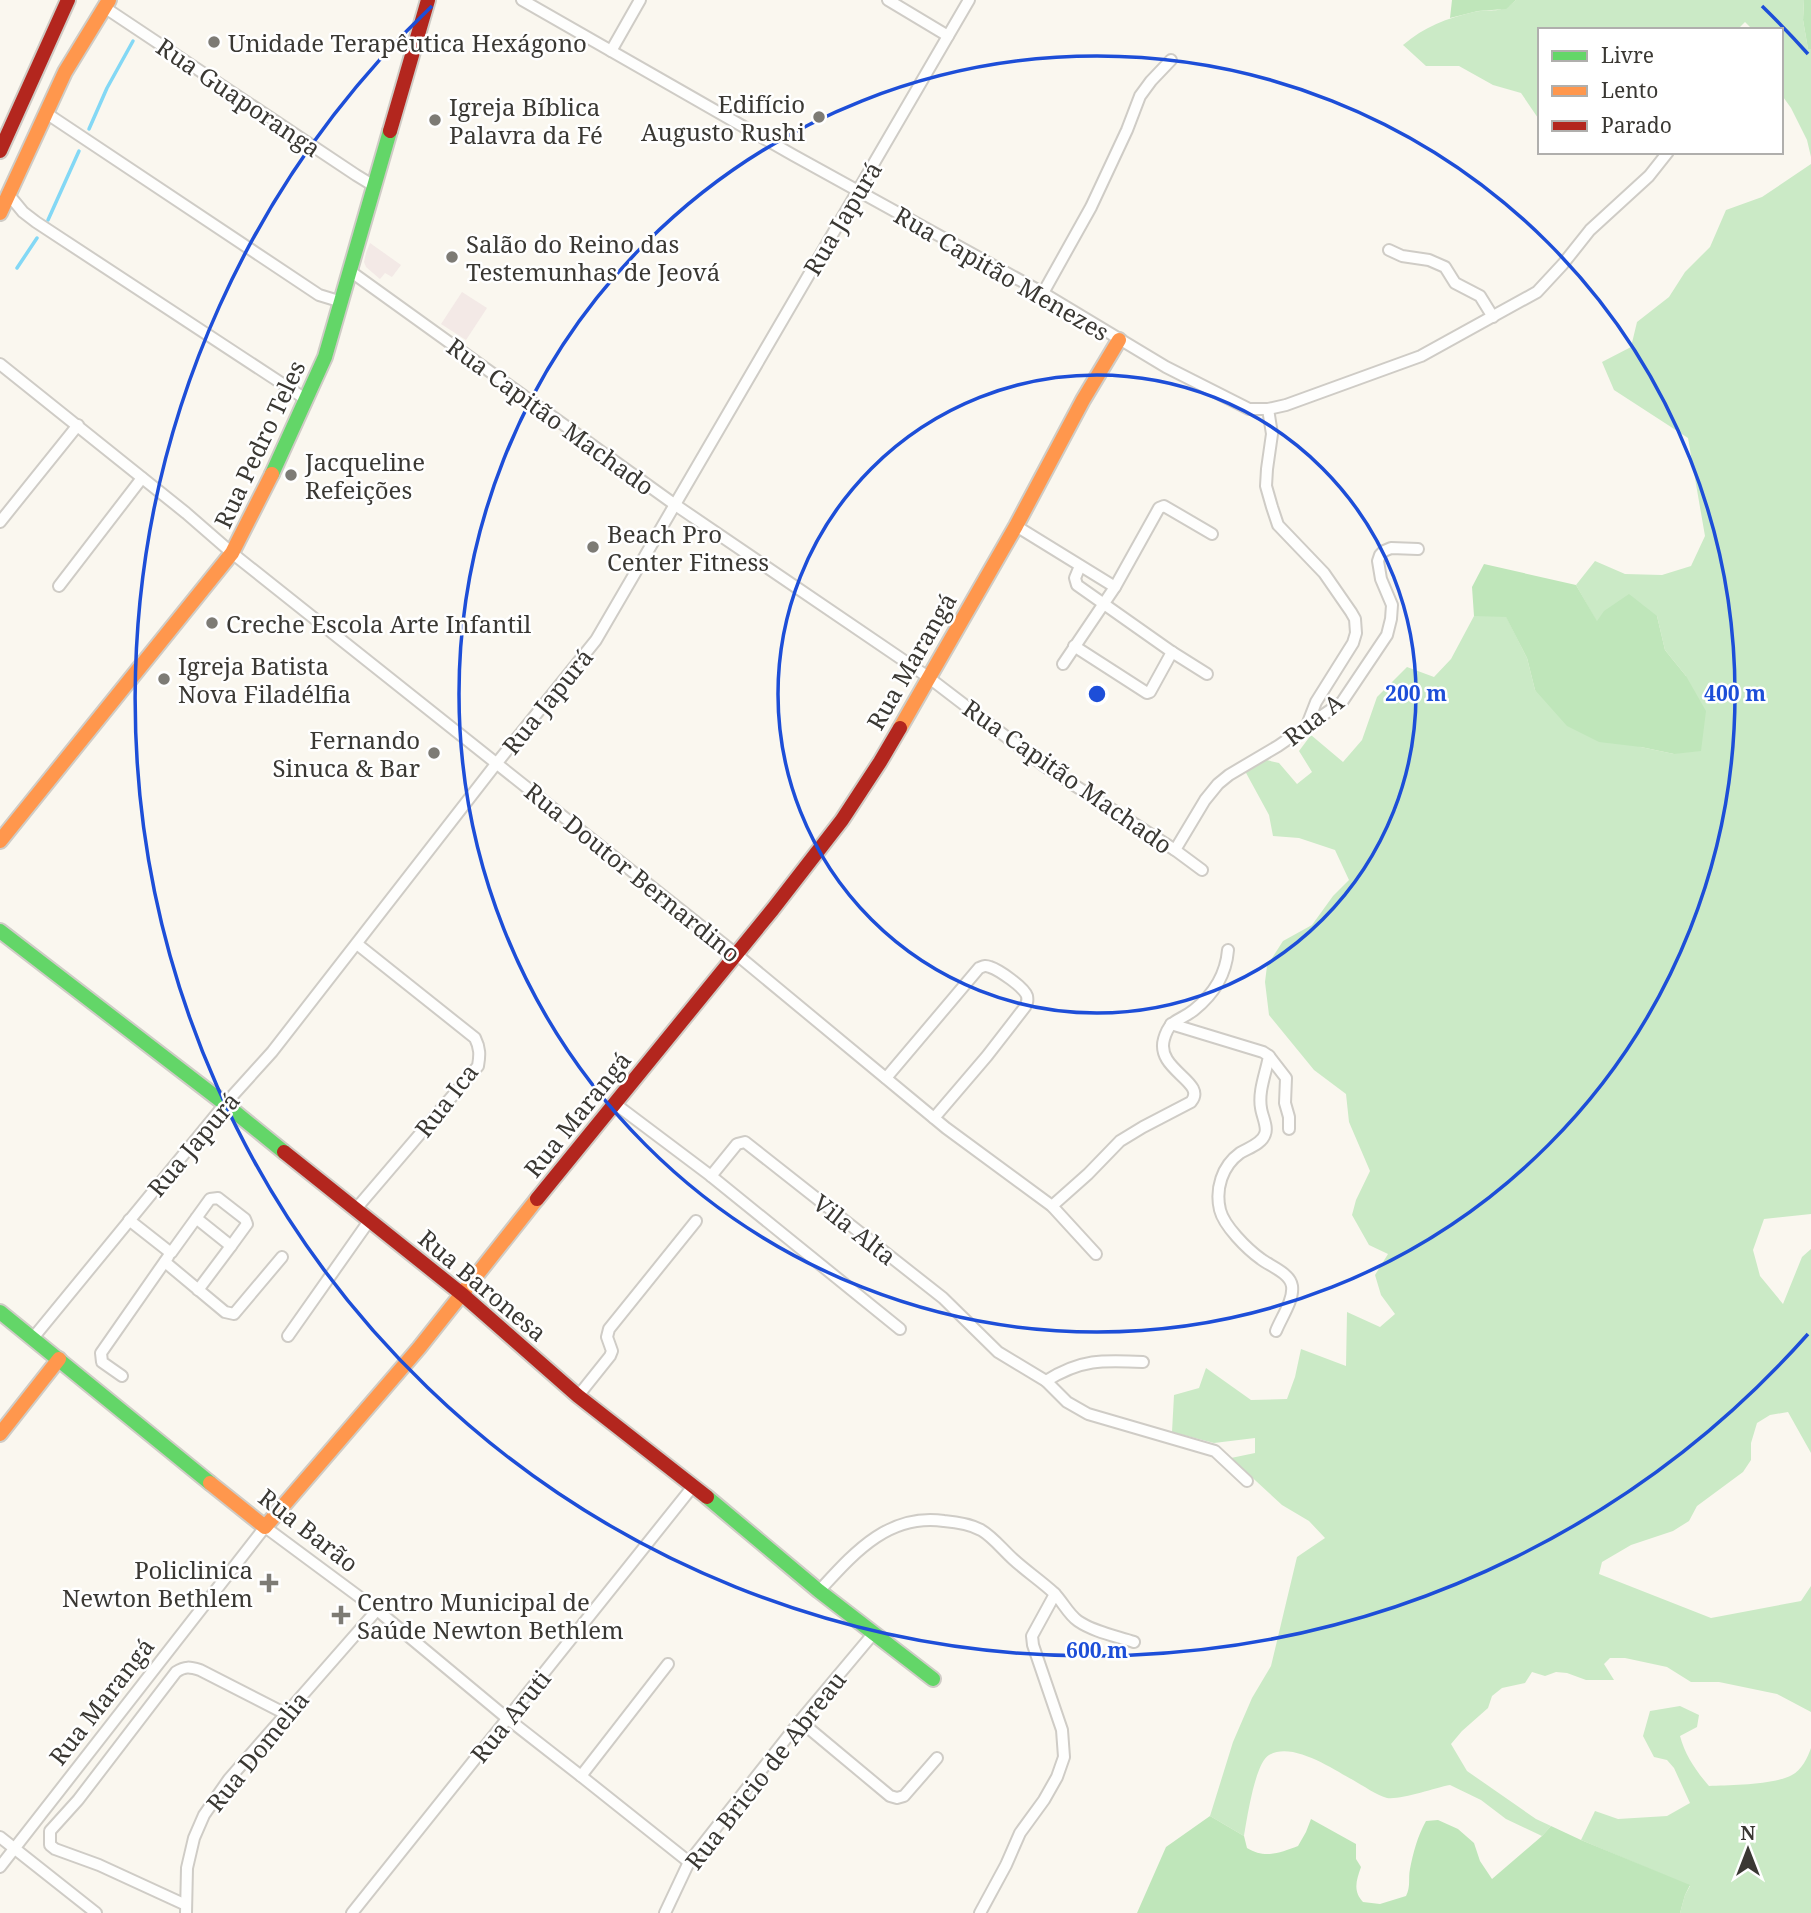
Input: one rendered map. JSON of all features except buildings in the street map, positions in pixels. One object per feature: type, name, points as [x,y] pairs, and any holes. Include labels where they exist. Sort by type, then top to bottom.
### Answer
[{"type":"street","points":[[0,151],[68,0]]},
{"type":"street","name":"Rua Pedro Teles","points":[[0,841],[232,553],[265,490],[325,357],[428,0]]},
{"type":"street","name":"Rua Capitão Menezes","points":[[522,0],[793,155],[1043,293],[1166,367],[1249,409],[1268,409]]},
{"type":"street","points":[[611,51],[640,0]]},
{"type":"street","points":[[888,0],[948,36]]},
{"type":"street","name":"Rua Japurá","points":[[33,1338],[225,1104],[272,1052],[602,631],[969,0]]},
{"type":"street","points":[[0,213],[75,55],[107,3]]},
{"type":"street","name":"Rua Guaporanga","points":[[107,3],[374,186]]},
{"type":"street","points":[[1043,293],[1091,207],[1140,96],[1171,60]]},
{"type":"street","points":[[46,113],[319,295],[342,302]]},
{"type":"street","points":[[1307,725],[1316,702],[1353,643],[1356,633],[1355,619],[1324,573],[1278,525],[1266,486],[1272,434],[1268,409],[1286,405],[1421,356],[1537,292],[1590,230],[1649,176],[1666,154]]},
{"type":"street","points":[[9,195],[23,212],[36,222],[307,400]]},
{"type":"street","points":[[1389,250],[1445,267],[1455,283],[1480,296],[1493,317]]},
{"type":"street","name":"Rua Capitão Machado","points":[[350,271],[674,504],[928,677],[1043,765],[1202,870]]},
{"type":"street","name":"Rua Marangá","points":[[0,1867],[265,1527],[463,1294],[614,1103],[773,909],[863,791],[1016,526],[1083,400],[1119,340]]},
{"type":"street","name":"Rua Doutor Bernardino","points":[[0,364],[232,553],[736,954],[934,1118],[1052,1206],[1096,1254]]},
{"type":"street","points":[[0,522],[78,425]]},
{"type":"street","points":[[58,586],[142,478]]},
{"type":"street","points":[[1063,664],[1115,587],[1159,508],[1162,506],[1212,534]]},
{"type":"street","points":[[1016,526],[1115,587]]},
{"type":"street","name":"Rua A","points":[[1175,850],[1205,800],[1218,784],[1342,702],[1387,635],[1392,605],[1381,579],[1378,561],[1380,555],[1391,548],[1418,549]]},
{"type":"street","points":[[1080,566],[1075,578],[1077,586],[1207,674]]},
{"type":"street","points":[[1074,646],[1147,693],[1172,652]]},
{"type":"street","name":"Rua Baronesa","points":[[0,931],[225,1104],[369,1222],[463,1294],[578,1396],[694,1485],[819,1591],[933,1679]]},
{"type":"street","name":"Rua Ica","points":[[355,1210],[478,1066],[480,1054],[475,1038],[356,944]]},
{"type":"street","points":[[1052,1206],[1120,1141],[1194,1098],[1193,1087],[1172,1068],[1163,1052],[1165,1035],[1171,1024],[1194,1010],[1215,988],[1223,976],[1228,950]]},
{"type":"street","points":[[886,1078],[979,968],[992,967],[1011,980],[1026,994],[1025,1007],[934,1118]]},
{"type":"street","points":[[1171,1024],[1269,1056],[1286,1078],[1284,1103],[1289,1117],[1289,1129]]},
{"type":"street","points":[[1269,1056],[1260,1101],[1266,1131],[1264,1137],[1238,1155],[1227,1167],[1221,1180],[1219,1196],[1221,1213],[1237,1237],[1258,1257],[1290,1279],[1291,1295],[1276,1331]]},
{"type":"street","name":"Vila Alta","points":[[614,1103],[710,1176],[900,1329]]},
{"type":"street","name":"Vila Alta","points":[[710,1176],[737,1144],[745,1142],[943,1298],[998,1352],[1046,1381]]},
{"type":"street","points":[[122,1376],[102,1362],[101,1353],[196,1218],[214,1197],[245,1219],[247,1224],[198,1290]]},
{"type":"street","points":[[196,1218],[231,1246]]},
{"type":"street","points":[[129,1220],[198,1290],[230,1314],[236,1313],[282,1257]]},
{"type":"street","points":[[578,1396],[610,1356],[612,1351],[607,1337],[609,1329],[696,1221]]},
{"type":"street","points":[[288,1336],[369,1222]]},
{"type":"street","name":"Rua Barão","points":[[0,1312],[265,1527],[377,1610],[508,1719],[689,1862]]},
{"type":"street","points":[[0,1434],[59,1359]]},
{"type":"street","points":[[1143,1362],[1091,1362],[1062,1371],[1046,1381],[1067,1402],[1088,1414],[1215,1451],[1247,1481]]},
{"type":"street","name":"Rua Aruti","points":[[352,1913],[694,1485]]},
{"type":"street","points":[[819,1591],[862,1546],[884,1532],[908,1522],[931,1519],[957,1522],[980,1529],[1055,1594],[1065,1609],[1087,1627],[1133,1642]]},
{"type":"street","points":[[980,1913],[1020,1833],[1057,1777],[1064,1757],[1062,1730],[1032,1636],[1055,1594]]},
{"type":"street","name":"Rua Domelia","points":[[186,1909],[187,1868],[194,1838],[204,1815],[229,1779],[377,1610]]},
{"type":"street","name":"Rua Bricio de Abreau","points":[[665,1913],[689,1862],[800,1721],[873,1634]]},
{"type":"street","points":[[582,1776],[668,1664]]},
{"type":"street","points":[[186,1909],[99,1865],[55,1849],[50,1844],[50,1831],[78,1800],[176,1672],[183,1667],[200,1670],[286,1714]]},
{"type":"street","points":[[800,1721],[890,1796],[897,1798],[904,1796],[937,1758]]},
{"type":"street","points":[[0,1837],[96,1913]]},
{"type":"shaded area","points":[[370,243],[401,265],[392,277],[385,273],[380,279],[366,267],[364,262]]},
{"type":"shaded area","points":[[462,292],[487,308],[466,340],[441,324]]},
{"type":"green space","points":[[1452,0],[1516,0],[1506,9],[1478,11],[1450,18]]},
{"type":"green space","points":[[1516,0],[1804,0],[1803,20],[1808,49],[1811,49],[1811,157],[1807,140],[1783,97],[1783,28],[1751,28],[1745,22],[1739,28],[1538,28],[1538,118],[1521,93],[1493,85],[1459,66],[1426,66],[1403,45],[1419,33],[1445,20],[1510,5]]},
{"type":"green space","points":[[1804,0],[1811,0],[1811,49],[1808,49],[1803,20]]},
{"type":"green space","points":[[1811,164],[1811,1214],[1764,1219],[1753,1250],[1760,1276],[1783,1304],[1802,1257],[1811,1249],[1811,1453],[1788,1412],[1770,1415],[1757,1423],[1751,1443],[1751,1460],[1743,1472],[1697,1506],[1689,1521],[1673,1531],[1631,1545],[1602,1562],[1599,1574],[1711,1618],[1801,1601],[1811,1586],[1811,1712],[1777,1694],[1719,1682],[1691,1682],[1667,1667],[1625,1658],[1610,1658],[1604,1664],[1614,1680],[1586,1680],[1556,1672],[1545,1676],[1532,1672],[1525,1683],[1502,1688],[1492,1696],[1488,1708],[1451,1744],[1467,1771],[1536,1819],[1551,1826],[1542,1836],[1506,1819],[1481,1800],[1450,1785],[1409,1796],[1387,1798],[1312,1758],[1289,1751],[1269,1755],[1264,1760],[1252,1792],[1244,1836],[1210,1816],[1233,1742],[1252,1698],[1271,1666],[1297,1557],[1325,1538],[1309,1521],[1282,1505],[1231,1458],[1255,1453],[1255,1438],[1214,1443],[1172,1432],[1174,1395],[1199,1388],[1206,1368],[1251,1400],[1287,1399],[1301,1349],[1346,1366],[1347,1312],[1380,1327],[1395,1314],[1381,1295],[1375,1275],[1388,1254],[1369,1245],[1352,1215],[1370,1171],[1349,1122],[1346,1094],[1314,1070],[1269,1015],[1265,982],[1267,966],[1283,941],[1312,925],[1333,896],[1349,880],[1335,850],[1299,838],[1273,836],[1269,815],[1245,771],[1262,759],[1279,763],[1297,784],[1312,772],[1299,751],[1311,735],[1343,762],[1362,740],[1377,697],[1407,667],[1434,677],[1451,659],[1474,616],[1506,616],[1527,658],[1535,690],[1641,747],[1674,754],[1686,676],[1665,650],[1657,616],[1597,622],[1576,585],[1595,561],[1625,574],[1662,575],[1691,566],[1705,536],[1688,438],[1614,390],[1602,362],[1631,347],[1637,322],[1669,297],[1685,272],[1710,247],[1726,210],[1762,197]]},
{"type":"green space","points":[[1484,564],[1576,585],[1597,621],[1604,611],[1629,594],[1657,616],[1665,650],[1686,676],[1706,711],[1701,751],[1674,754],[1599,742],[1567,726],[1535,690],[1527,658],[1506,617],[1474,616],[1472,587]]},
{"type":"green space","points":[[1680,1706],[1699,1715],[1697,1727],[1680,1736],[1685,1750],[1709,1786],[1752,1784],[1784,1778],[1798,1770],[1811,1748],[1811,1913],[1680,1913],[1690,1886],[1581,1840],[1595,1811],[1618,1819],[1667,1816],[1690,1803],[1674,1768],[1667,1760],[1654,1757],[1643,1736],[1650,1711]]},
{"type":"green space","points":[[1210,1816],[1244,1836],[1247,1848],[1260,1853],[1278,1853],[1298,1846],[1311,1819],[1356,1844],[1356,1859],[1361,1867],[1357,1890],[1363,1902],[1380,1904],[1406,1896],[1411,1863],[1421,1832],[1426,1821],[1438,1820],[1458,1829],[1474,1843],[1480,1861],[1492,1879],[1551,1826],[1690,1885],[1680,1913],[1137,1913],[1166,1847]]},
{"type":"waterway","points":[[89,129],[107,88],[133,41]]},
{"type":"waterway","points":[[48,220],[79,151]]},
{"type":"waterway","points":[[17,268],[37,238]]},
{"type":"traffic: fast","points":[[272,474],[325,357],[390,131]]},
{"type":"traffic: fast","points":[[0,931],[284,1152]]},
{"type":"traffic: fast","points":[[0,1312],[210,1483]]},
{"type":"traffic: fast","points":[[707,1497],[819,1591],[933,1679]]},
{"type":"traffic: slow","points":[[0,213],[65,72],[109,0]]},
{"type":"traffic: slow","points":[[900,728],[1119,340]]},
{"type":"traffic: slow","points":[[0,841],[232,553],[272,474]]},
{"type":"traffic: slow","points":[[210,1483],[265,1527],[419,1348],[537,1199]]},
{"type":"traffic: slow","points":[[0,1434],[59,1359]]},
{"type":"traffic: jam","points":[[0,151],[68,0]]},
{"type":"traffic: jam","points":[[390,131],[428,0]]},
{"type":"traffic: jam","points":[[537,1199],[842,820],[900,728]]},
{"type":"traffic: jam","points":[[284,1152],[463,1295],[578,1396],[707,1497]]},
{"type":"place","name":"Unidade Terapêutica Hexágono","points":[[214,42]]},
{"type":"place","name":"Edifício Augusto Rushi","points":[[819,117]]},
{"type":"place","name":"Igreja Bíblica Palavra da Fé","points":[[435,120]]},
{"type":"place","name":"Salão do Reino das Testemunhas de Jeová","points":[[452,257]]},
{"type":"place","name":"Jacqueline Refeições","points":[[291,475]]},
{"type":"place","name":"Beach Pro Center Fitness","points":[[593,547]]},
{"type":"place","name":"Creche Escola Arte Infantil","points":[[212,623]]},
{"type":"place","name":"Igreja Batista Nova Filadélfia","points":[[164,679]]},
{"type":"place","name":"Fernando Sinuca & Bar","points":[[434,753]]},
{"type":"place","name":"Policlinica Newton Bethlem","points":[[269,1583]]},
{"type":"place","name":"Centro Municipal de Saúde Newton Bethlem","points":[[341,1615]]}]
